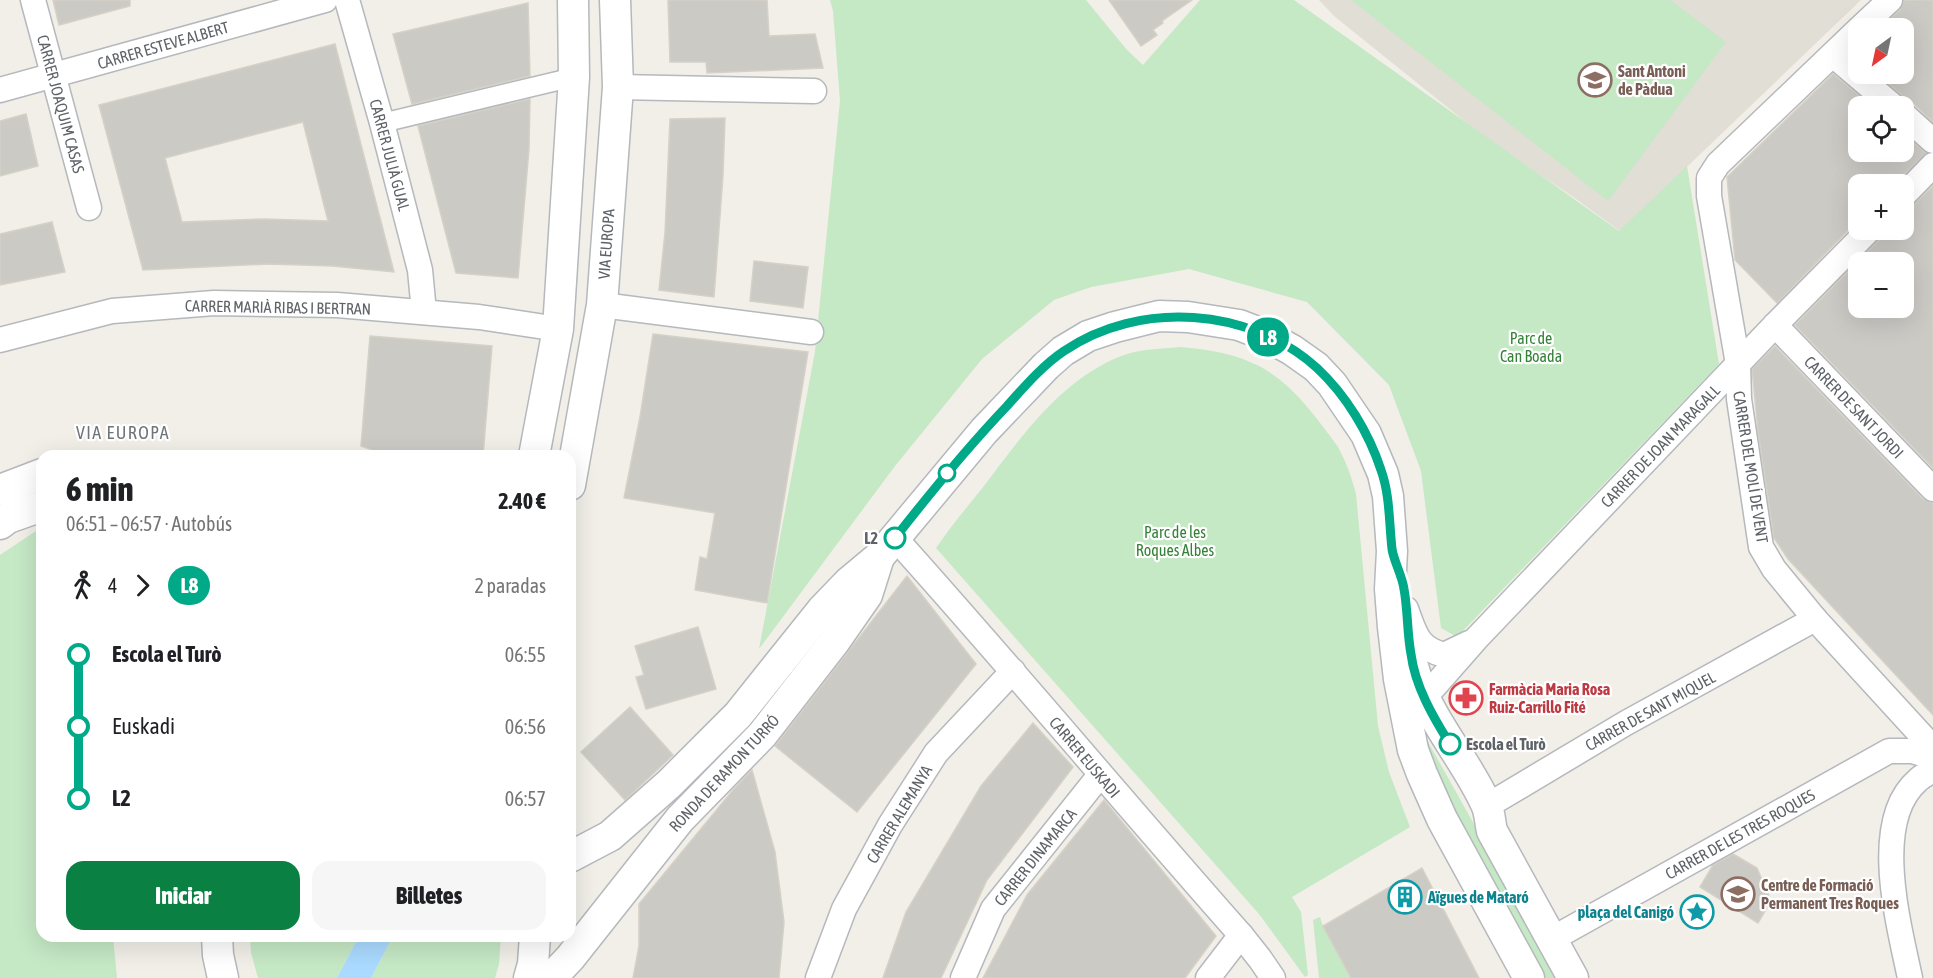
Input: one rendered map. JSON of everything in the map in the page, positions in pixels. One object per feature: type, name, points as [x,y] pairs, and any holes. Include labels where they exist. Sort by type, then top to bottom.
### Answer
[{"type":"street","name":"CARRER JOAQUIM CASAS","points":[[33,0],[90,208]]},
{"type":"street","name":"CARRER ESTEVE ALBERT","points":[[0,90],[325,0]]},
{"type":"street","name":"CARRER JULIÀ GUAL","points":[[347,0],[420,270],[424,312]]},
{"type":"street","points":[[535,450],[558,328],[574,77],[573,0]]},
{"type":"street","name":"VIA EUROPA","points":[[576,451],[602,305],[618,87],[615,0]]},
{"type":"street","points":[[1871,18],[1890,0]]},
{"type":"street","points":[[1848,40],[1833,55],[1881,96]]},
{"type":"street","name":"CARRER DEL MOLÍ DE VENT","points":[[1833,55],[1718,164],[1709,178],[1709,196],[1738,364],[1739,399],[1761,547],[1774,569],[1815,619],[1933,748]]},
{"type":"street","points":[[382,123],[574,77]]},
{"type":"street","points":[[618,87],[814,91]]},
{"type":"street","points":[[1914,124],[1933,141]]},
{"type":"street","points":[[1914,185],[1933,165]]},
{"type":"street","name":"CARRER DE JOAN MARAGALL","points":[[1407,726],[1425,697],[1476,639],[1859,240]]},
{"type":"street","name":"CARRER MARIÀ RIBAS I BERTRAN","points":[[0,340],[112,311],[214,303],[337,305],[424,312],[558,328]]},
{"type":"street","points":[[602,305],[811,332]]},
{"type":"street","name":"RONDA DE RAMON TURRÓ","points":[[576,854],[610,836],[669,784],[738,715],[822,610],[887,548],[984,430],[1046,366],[1063,351],[1088,336],[1159,316],[1188,317],[1239,325],[1265,335],[1308,361],[1332,384],[1366,434],[1379,463],[1388,496],[1392,551]]},
{"type":"street","name":"CARRER DE SANT JORDI","points":[[1775,325],[1933,489]]},
{"type":"street","points":[[0,490],[36,476]]},
{"type":"street","points":[[0,524],[8,518],[36,508]]},
{"type":"street","name":"RONDA DE RAMON TURRÓ","points":[[552,978],[680,819],[762,735],[829,650],[867,595],[887,548]]},
{"type":"street","name":"CARRER EUSKADI","points":[[887,548],[1013,671],[1100,775],[1241,934],[1273,978]]},
{"type":"street","points":[[1392,551],[1404,587],[1415,674],[1441,729],[1487,806],[1492,831],[1573,978]]},
{"type":"street","points":[[1392,551],[1390,589],[1399,679],[1407,726],[1422,774],[1442,819],[1529,978]]},
{"type":"street","name":"CARRER DE JOAN MARAGALL","points":[[1406,609],[1415,634],[1422,645],[1432,652],[1444,655],[1476,639]]},
{"type":"street","name":"CARRER DE SANT MIQUEL","points":[[1487,806],[1626,723],[1815,619]]},
{"type":"street","name":"CARRER ALEMANYA","points":[[818,978],[844,909],[890,825],[936,753],[1013,671]]},
{"type":"street","name":"CARRER DE LES TRES ROQUES","points":[[1552,939],[1888,751],[1912,751],[1933,757]]},
{"type":"street","points":[[1905,976],[1890,871],[1892,832],[1900,805],[1916,781],[1933,770]]},
{"type":"street","name":"CARRER DINAMARCA","points":[[963,978],[993,909],[1100,775]]},
{"type":"street","points":[[1208,978],[1241,934]]},
{"type":"street","points":[[217,942],[222,978]]},
{"type":"street","points":[[530,978],[535,942]]},
{"type":"shaded area","name":"Sant Antoni de Pàdua","points":[[1319,0],[1861,0],[1620,231],[1493,144],[1334,16]]},
{"type":"green space","name":"Parc de Can Boada","points":[[830,0],[1086,0],[1127,50],[1143,65],[1200,0],[1294,0],[1619,231],[1687,166],[1719,364],[1457,637],[1441,628],[1421,471],[1389,385],[1307,302],[1189,269],[1091,287],[1054,300],[982,359],[895,466],[759,649],[815,352],[840,101],[833,11]]},
{"type":"green space","name":"Sant Antoni de Pàdua","points":[[1351,0],[1670,0],[1726,42],[1608,201]]},
{"type":"green space","name":"Parc de les Roques Albes","points":[[1179,347],[1215,352],[1242,359],[1263,368],[1285,384],[1322,425],[1338,447],[1356,494],[1378,726],[1389,772],[1410,827],[1292,897],[1301,912],[1308,975],[1305,977],[1259,914],[936,548],[1029,429],[1062,393],[1102,365],[1124,355],[1144,350]]},
{"type":"green space","points":[[36,531],[36,942],[114,942],[117,978],[0,978],[0,555]]},
{"type":"green space","points":[[1423,733],[1560,978],[1533,978],[1437,796]]},
{"type":"green space","points":[[1320,917],[1351,978],[1319,978],[1313,920]]},
{"type":"green space","points":[[250,942],[356,942],[337,978],[258,978]]},
{"type":"green space","points":[[390,942],[501,942],[499,964],[495,978],[371,978]]},
{"type":"water","points":[[356,942],[390,942],[371,978],[337,978]]},
{"type":"building","points":[[53,0],[130,0],[130,6],[59,25]]},
{"type":"building","points":[[668,0],[767,0],[769,36],[815,34],[823,68],[707,73],[706,62],[670,62]]},
{"type":"building","points":[[1109,0],[1192,0],[1162,21],[1163,23],[1153,30],[1157,35],[1141,46]]},
{"type":"building","points":[[1904,0],[1933,0],[1933,122],[1914,104],[1914,96],[1903,96],[1889,84],[1914,84],[1914,18],[1891,18],[1900,10]]},
{"type":"building","points":[[528,3],[530,76],[412,104],[393,34]]},
{"type":"building","points":[[335,44],[394,272],[332,266],[269,264],[143,270],[99,105]],"holes":[[[303,122],[328,221],[264,219],[182,222],[165,158]]]},
{"type":"building","points":[[1833,74],[1860,96],[1848,96],[1848,162],[1914,162],[1914,143],[1926,153],[1904,174],[1848,174],[1848,230],[1777,303],[1735,260],[1727,177]]},
{"type":"building","points":[[530,99],[529,149],[518,278],[456,273],[418,126]]},
{"type":"building","points":[[26,114],[38,166],[0,176],[0,121]]},
{"type":"building","points":[[725,118],[714,297],[659,290],[665,233],[670,119]]},
{"type":"building","points":[[1933,186],[1933,468],[1795,325],[1848,271],[1848,318],[1914,318],[1914,252],[1867,252],[1879,240],[1914,240],[1914,205]]},
{"type":"building","points":[[52,222],[65,272],[0,285],[0,234]]},
{"type":"building","points":[[754,261],[808,267],[803,308],[750,301]]},
{"type":"building","points":[[653,334],[808,352],[767,603],[695,590],[700,557],[707,559],[715,513],[624,498]]},
{"type":"building","points":[[370,336],[492,346],[483,450],[372,450],[361,446]]},
{"type":"building","points":[[1775,346],[1923,499],[1933,503],[1933,715],[1788,559],[1774,538],[1758,431],[1752,369]]},
{"type":"building","points":[[907,576],[976,664],[857,812],[775,746]]},
{"type":"building","points":[[698,627],[716,689],[646,709],[636,677],[644,675],[635,646]]},
{"type":"building","points":[[630,707],[673,755],[625,800],[581,752]]},
{"type":"building","points":[[1033,723],[1073,767],[987,880],[941,978],[883,978],[906,912],[981,786]]},
{"type":"building","points":[[752,770],[775,852],[784,922],[779,978],[633,978],[639,946],[639,904]]},
{"type":"building","points":[[1104,800],[1216,936],[1185,978],[983,978],[1027,895]]},
{"type":"building","points":[[1733,854],[1757,868],[1771,901],[1758,923],[1700,887],[1713,865]]},
{"type":"building","name":"Aïgues de Mataró","points":[[1422,868],[1479,978],[1351,978],[1323,926]]},
{"type":"bus line","name":"L8","points":[[895,538],[984,430],[1063,351],[1088,336],[1159,316],[1188,317],[1239,325],[1265,335],[1316,367],[1352,410],[1366,434],[1383,474],[1388,496],[1392,551],[1404,587],[1415,674],[1450,744]]},
{"type":"place","name":"Sant Antoni de Pàdua","points":[[1595,80]]},
{"type":"place","name":"L2","points":[[895,538]]},
{"type":"place","name":"Farmàcia Maria Rosa Ruiz-Carrillo Fité","points":[[1466,698]]},
{"type":"place","name":"Escola el Turò","points":[[1450,744]]},
{"type":"place","name":"Centre de Formació Permanent Tres Roques","points":[[1738,894]]},
{"type":"place","name":"Aïgues de Mataró","points":[[1405,897]]},
{"type":"place","name":"plaça del Canigó","points":[[1697,912]]},
{"type":"district","name":"VIA EUROPA","points":[[123,432]]}]
